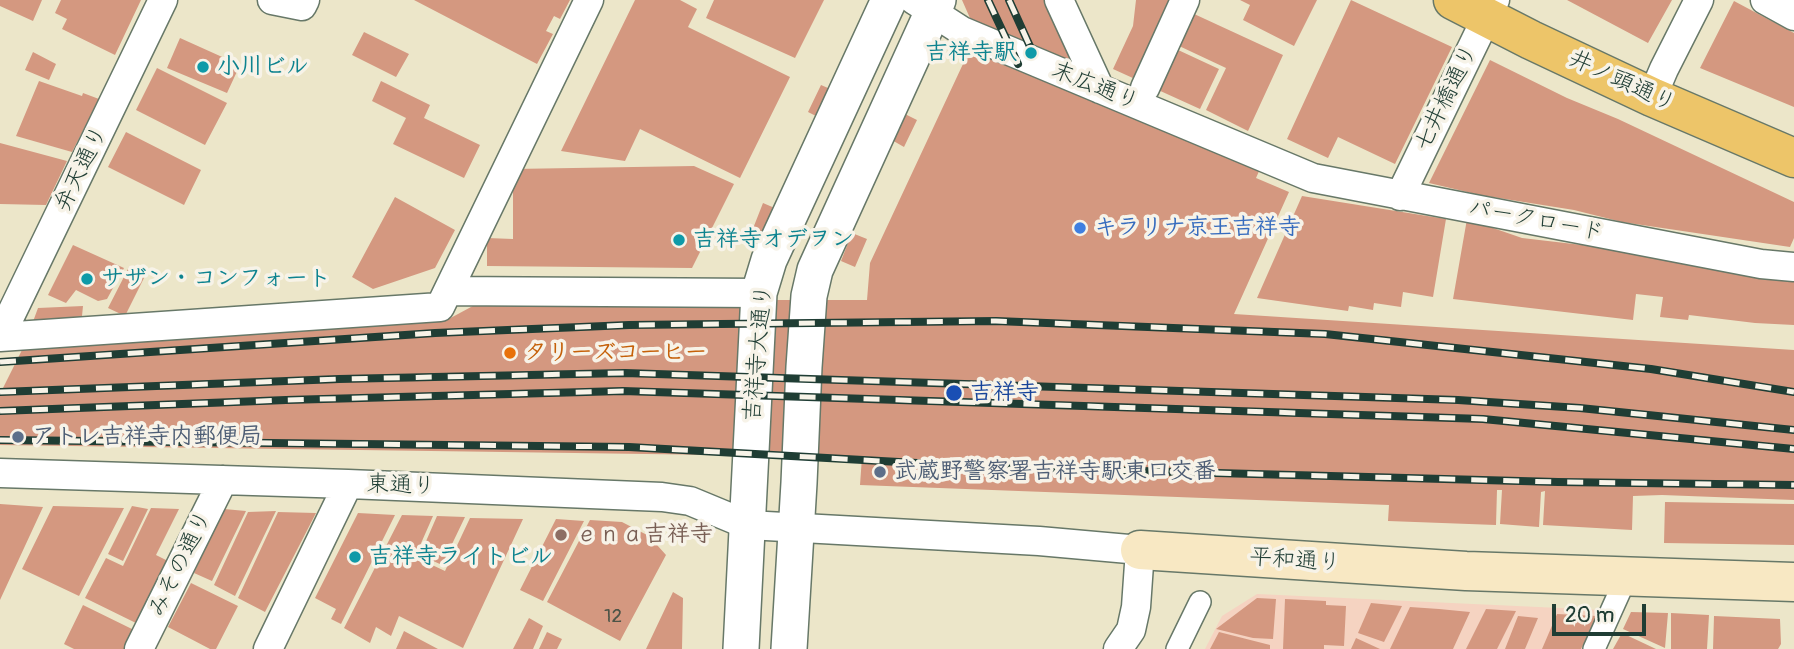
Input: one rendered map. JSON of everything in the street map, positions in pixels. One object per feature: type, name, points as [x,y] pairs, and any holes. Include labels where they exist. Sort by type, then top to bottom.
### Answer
[{"type":"main road","name":"井ノ頭通り","points":[[1453,0],[1490,9],[1652,97],[1794,158]]},
{"type":"main road","name":"平和通り","points":[[1140,550],[1466,571],[1794,582]]},
{"type":"street","name":"弁天通り","points":[[0,337],[163,0]]},
{"type":"street","points":[[272,0],[302,6],[305,0]]},
{"type":"street","points":[[0,337],[440,307],[589,0]]},
{"type":"street","name":"吉祥寺大通り","points":[[741,649],[760,293],[769,260],[889,0]]},
{"type":"street","points":[[1059,0],[1100,89]]},
{"type":"street","points":[[1145,88],[1185,0]]},
{"type":"street","points":[[1652,97],[1699,0]]},
{"type":"street","points":[[1765,0],[1794,16]]},
{"type":"street","name":"吉祥寺大通り","points":[[789,649],[809,296],[815,270],[928,4]]},
{"type":"street","name":"末広通り","points":[[928,4],[962,31],[1280,166]]},
{"type":"street","name":"七井橋通り","points":[[1400,195],[1490,9]]},
{"type":"street","name":"パークロード","points":[[1280,166],[1313,178],[1761,264],[1794,267]]},
{"type":"street","points":[[448,291],[760,293]]},
{"type":"street","name":"東通り","points":[[0,473],[662,497],[690,501],[748,525],[797,528]]},
{"type":"street","name":"みその通り","points":[[139,649],[223,480]]},
{"type":"street","points":[[268,649],[348,484]]},
{"type":"street","name":"平和通り","points":[[797,528],[1039,541],[1140,550]]},
{"type":"street","points":[[1118,649],[1131,630],[1136,607],[1140,550]]},
{"type":"street","points":[[1594,649],[1626,578]]},
{"type":"street","points":[[1177,649],[1200,602]]},
{"type":"shaded area","points":[[1257,594],[1603,610],[1585,649],[1205,649],[1222,616]]},
{"type":"building","points":[[0,0],[42,0],[33,21],[0,6]]},
{"type":"building","points":[[61,0],[141,0],[115,55],[62,29],[67,19],[55,13]]},
{"type":"building","points":[[414,0],[570,0],[560,19],[554,16],[546,31],[553,34],[537,64]]},
{"type":"building","points":[[635,0],[680,0],[697,9],[688,27],[790,77],[740,178],[640,129],[625,161],[561,151]]},
{"type":"building","points":[[714,0],[824,0],[795,58],[706,18]]},
{"type":"building","points":[[962,0],[1064,0],[1109,81],[1260,169],[1256,178],[1289,192],[1234,314],[1794,350],[1794,500],[1633,496],[1632,530],[1543,525],[1545,491],[1541,492],[1539,527],[1500,524],[1502,490],[1497,490],[1496,525],[1388,521],[1389,505],[860,485],[862,457],[0,445],[0,394],[23,348],[445,321],[484,300],[867,300],[870,263],[977,34]]},
{"type":"building","points":[[1136,0],[1173,0],[1135,79],[1113,69],[1133,26]]},
{"type":"building","points":[[1240,0],[1317,0],[1294,46],[1243,20],[1250,5]]},
{"type":"building","points":[[1351,0],[1452,47],[1395,164],[1338,137],[1328,158],[1287,139]]},
{"type":"building","points":[[1567,0],[1672,0],[1648,43]]},
{"type":"building","points":[[1734,1],[1794,33],[1794,107],[1700,68]]},
{"type":"building","points":[[1192,13],[1283,55],[1248,131],[1206,110],[1226,68],[1177,45]]},
{"type":"building","points":[[364,32],[409,54],[396,77],[352,55]]},
{"type":"building","name":"小川ビル","points":[[180,38],[240,65],[227,93],[167,68]]},
{"type":"building","points":[[1176,49],[1219,69],[1200,109],[1156,89]]},
{"type":"building","points":[[33,52],[56,64],[49,80],[25,70]]},
{"type":"building","points":[[1490,60],[1794,202],[1794,238],[1790,247],[1622,222],[1574,210],[1480,195],[1429,183]]},
{"type":"building","points":[[157,68],[227,103],[205,145],[136,110]]},
{"type":"building","points":[[39,81],[99,99],[72,152],[16,136]]},
{"type":"building","points":[[381,81],[430,105],[424,118],[480,145],[464,178],[393,144],[406,118],[372,101]]},
{"type":"building","points":[[821,85],[835,91],[822,119],[808,112]]},
{"type":"building","points":[[903,113],[917,120],[904,147],[890,139]]},
{"type":"building","points":[[126,132],[201,170],[184,205],[108,167]]},
{"type":"building","points":[[0,143],[67,161],[46,205],[0,204]]},
{"type":"building","points":[[694,166],[734,184],[692,268],[487,266],[487,238],[513,239],[513,169]]},
{"type":"building","points":[[1302,196],[1446,219],[1433,297],[1403,292],[1401,307],[1374,303],[1373,310],[1349,306],[1348,311],[1257,298]]},
{"type":"building","points":[[395,197],[455,230],[435,268],[373,289],[352,277]]},
{"type":"building","points":[[763,203],[777,209],[766,236],[752,231]]},
{"type":"building","points":[[1467,219],[1522,238],[1668,255],[1794,276],[1794,325],[1689,315],[1688,320],[1660,317],[1663,297],[1636,294],[1633,320],[1453,299]]},
{"type":"building","points":[[852,233],[867,239],[855,267],[841,261]]},
{"type":"building","name":"サザン・コンフォート","points":[[73,245],[124,268],[107,299],[98,301],[76,290],[66,303],[48,295]]},
{"type":"building","points":[[129,267],[145,276],[125,316],[108,308]]},
{"type":"building","points":[[83,306],[81,326],[31,327],[38,308]]},
{"type":"building","points":[[1665,502],[1794,504],[1794,545],[1664,543]]},
{"type":"building","points":[[0,504],[43,507],[0,600]]},
{"type":"building","points":[[53,506],[124,508],[79,596],[22,569]]},
{"type":"building","points":[[132,506],[148,509],[123,561],[108,554]]},
{"type":"building","points":[[151,508],[179,509],[156,555],[170,562],[140,625],[85,598],[106,558],[123,566]]},
{"type":"building","points":[[224,509],[246,511],[212,581],[194,573]]},
{"type":"building","points":[[276,511],[235,596],[214,585],[248,512]]},
{"type":"building","points":[[278,512],[316,513],[265,612],[238,598]]},
{"type":"building","name":"吉祥寺ライトビル","points":[[358,513],[395,515],[341,624],[331,619],[336,609],[315,598]]},
{"type":"building","points":[[402,515],[433,516],[415,557],[445,571],[470,518],[523,519],[463,648],[399,616],[391,636],[376,627],[370,643],[344,628]]},
{"type":"building","points":[[437,516],[465,517],[442,565],[420,555]]},
{"type":"building","points":[[556,519],[584,521],[543,601],[520,590]]},
{"type":"building","points":[[590,520],[622,522],[649,536],[666,555],[620,641],[547,602]]},
{"type":"building","points":[[191,583],[238,606],[216,649],[210,649],[168,627]]},
{"type":"building","points":[[673,592],[683,598],[682,649],[646,649]]},
{"type":"building","points":[[1257,598],[1276,599],[1273,639],[1253,638],[1216,629]]},
{"type":"building","points":[[1285,599],[1326,601],[1326,605],[1346,606],[1344,646],[1283,649]]},
{"type":"building","points":[[1371,603],[1402,606],[1384,642],[1358,633]]},
{"type":"building","points":[[83,605],[134,630],[124,649],[74,649],[64,644]]},
{"type":"building","points":[[1410,607],[1470,612],[1453,649],[1390,649]]},
{"type":"building","points":[[1486,609],[1516,611],[1497,649],[1466,649]]},
{"type":"building","points":[[1631,612],[1668,613],[1665,648],[1623,629]]},
{"type":"building","points":[[1671,613],[1709,615],[1707,649],[1671,649]]},
{"type":"building","points":[[1557,614],[1597,616],[1581,649],[1542,649]]},
{"type":"building","points":[[1518,616],[1538,618],[1525,649],[1505,649]]},
{"type":"building","points":[[1714,616],[1780,619],[1781,644],[1778,649],[1713,649]]},
{"type":"building","points":[[529,618],[543,626],[533,649],[513,649]]},
{"type":"building","points":[[404,631],[438,649],[396,649]]},
{"type":"building","points":[[547,632],[562,639],[557,649],[539,649]]},
{"type":"building","points":[[1219,632],[1270,645],[1270,649],[1210,649]]},
{"type":"building","points":[[1622,633],[1656,649],[1613,649]]},
{"type":"building","points":[[1356,638],[1380,649],[1351,649]]},
{"type":"railway","points":[[988,0],[1018,64]]},
{"type":"railway","points":[[1009,0],[1033,53]]},
{"type":"railway","points":[[0,362],[435,333],[629,325],[996,321],[1325,334],[1651,369],[1794,392]]},
{"type":"railway","points":[[0,392],[339,379],[625,373],[1458,400],[1580,408],[1794,430]]},
{"type":"railway","points":[[0,411],[623,391],[1483,419],[1794,449]]},
{"type":"railway","points":[[0,440],[629,447],[989,467],[1558,482],[1794,485]]},
{"type":"place","name":"吉祥寺駅","points":[[1031,53]]},
{"type":"place","name":"小川ビル","points":[[203,67]]},
{"type":"place","name":"キラリナ京王吉祥寺","points":[[1080,228]]},
{"type":"place","name":"吉祥寺オデヲン","points":[[679,240]]},
{"type":"place","name":"サザン・コンフォート","points":[[87,279]]},
{"type":"place","name":"タリーズコーヒー","points":[[510,353]]},
{"type":"place","name":"吉祥寺","points":[[954,393]]},
{"type":"place","name":"アトレ吉祥寺内郵便局","points":[[18,437]]},
{"type":"place","name":"武蔵野警察署吉祥寺駅東口交番","points":[[880,472]]},
{"type":"place","name":"ｅｎａ吉祥寺","points":[[561,535]]},
{"type":"place","name":"吉祥寺ライトビル","points":[[355,557]]}]
